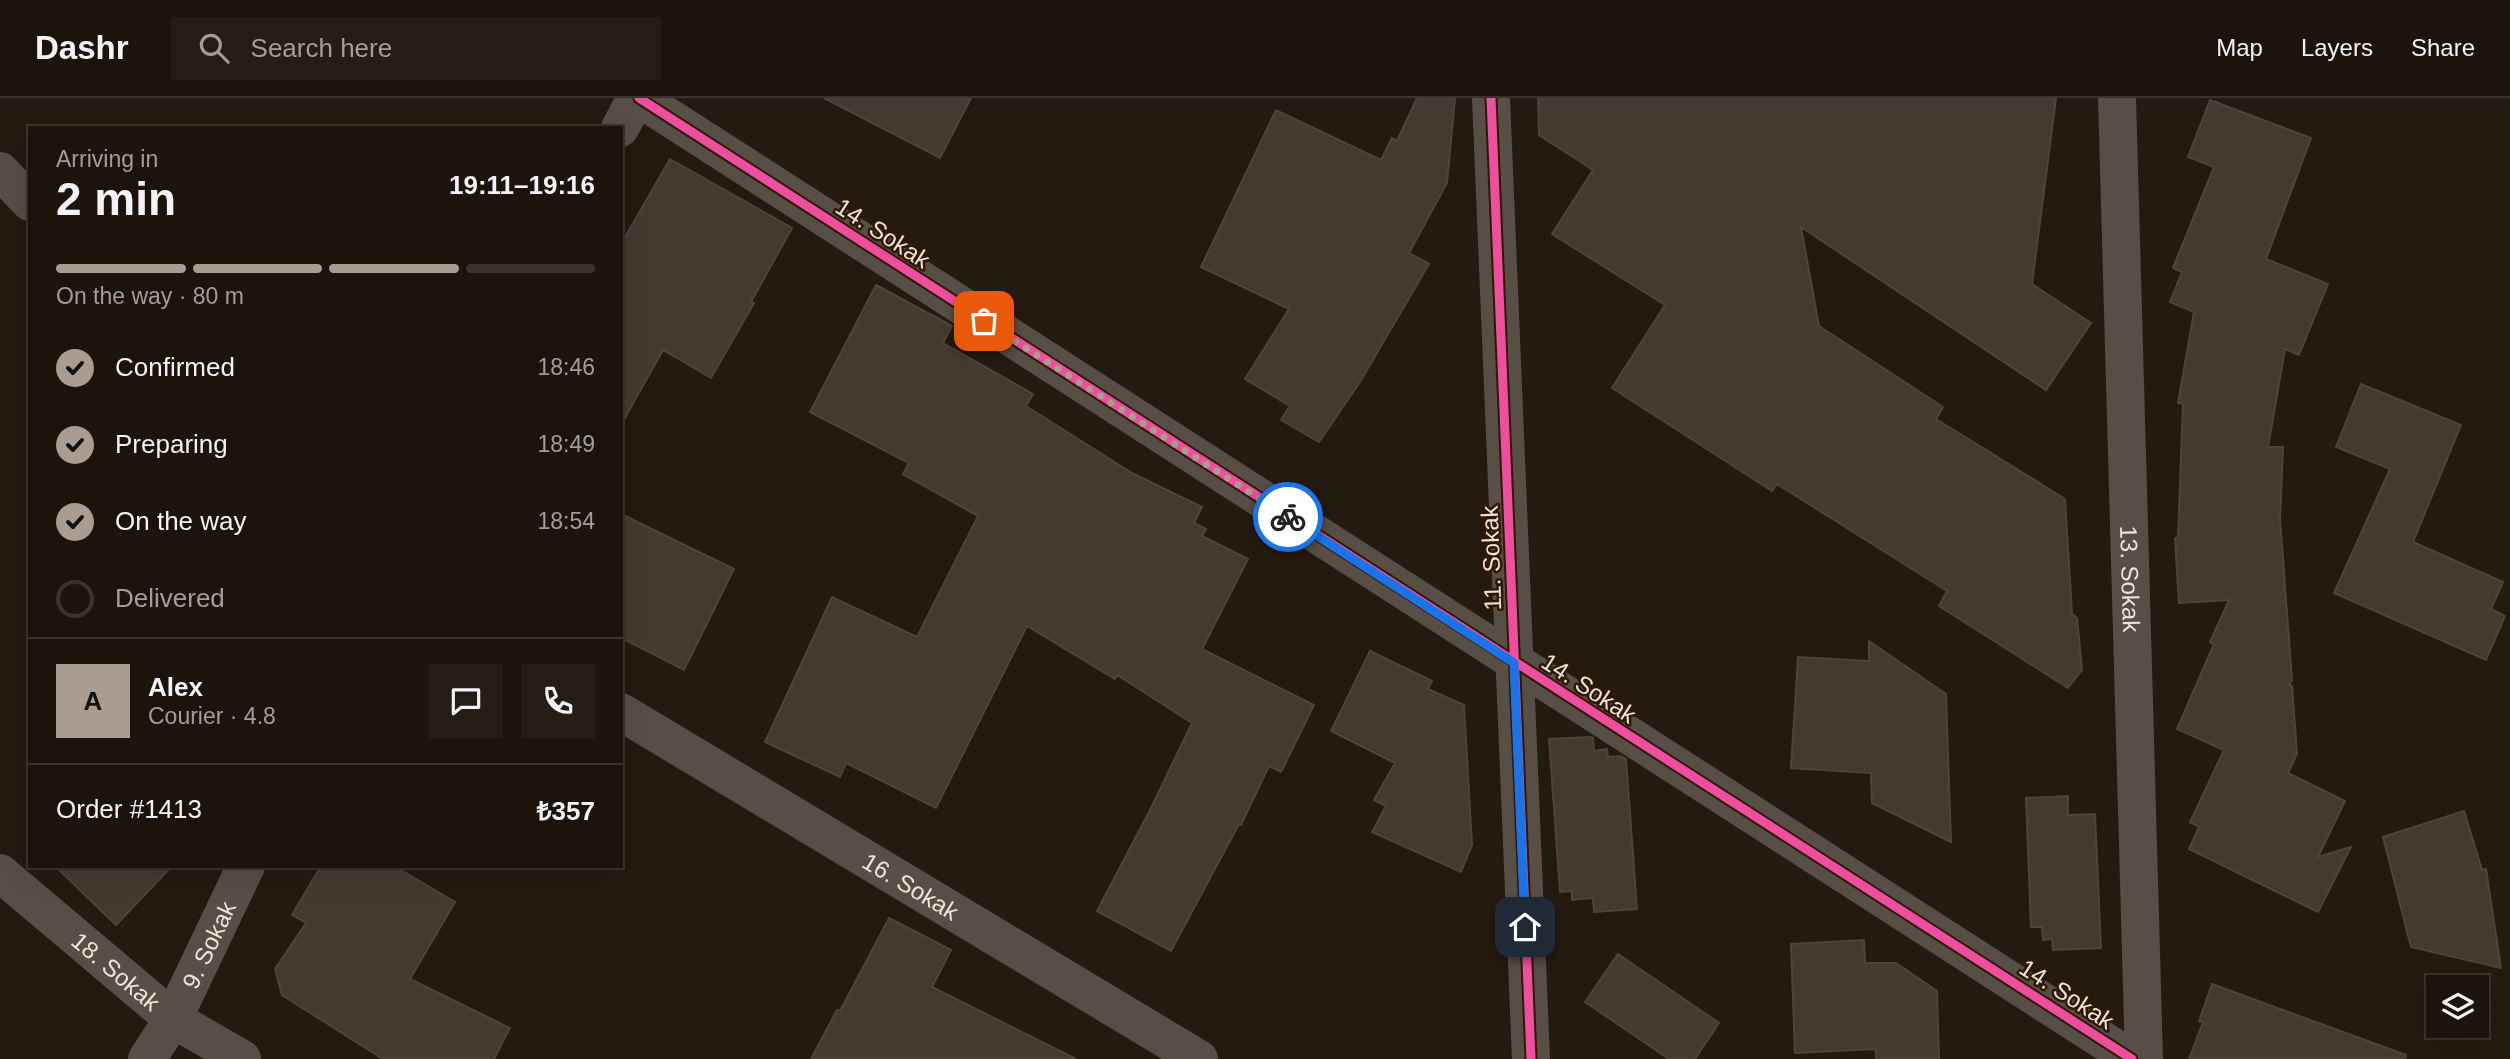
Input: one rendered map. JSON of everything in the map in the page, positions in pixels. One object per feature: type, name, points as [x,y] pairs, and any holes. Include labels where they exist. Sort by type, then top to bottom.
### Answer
[{"type":"street","points":[[621,126],[637,98]]},
{"type":"street","name":"14. Sokak","points":[[637,98],[2132,1059]]},
{"type":"street","name":"11. Sokak","points":[[1491,98],[1531,1059]]},
{"type":"street","name":"13. Sokak","points":[[2117,98],[2144,1059]]},
{"type":"street","points":[[0,171],[28,200]]},
{"type":"street","name":"16. Sokak","points":[[623,713],[1199,1059]]},
{"type":"street","name":"9. Sokak","points":[[147,1059],[173,1019],[245,868]]},
{"type":"street","name":"18. Sokak","points":[[0,873],[173,1019],[242,1059]]},
{"type":"building","points":[[824,98],[971,98],[940,158]]},
{"type":"building","points":[[1417,98],[1455,98],[1447,183],[1409,253],[1429,264],[1360,382],[1319,442],[1281,420],[1290,406],[1245,379],[1289,309],[1201,267],[1276,110],[1381,160],[1392,138],[1397,141]]},
{"type":"building","points":[[1538,98],[2056,98],[2032,284],[2091,323],[2046,390],[1801,227],[1819,326],[1943,407],[1936,419],[2065,499],[2072,614],[2077,618],[2082,670],[2068,688],[1939,606],[1947,591],[1777,484],[1772,491],[1612,388],[1665,305],[1552,234],[1593,170],[1539,135]]},
{"type":"building","points":[[2210,100],[2311,138],[2266,259],[2328,284],[2299,355],[2285,349],[2268,447],[2283,447],[2280,519],[2292,680],[2289,685],[2292,686],[2297,754],[2288,773],[2345,801],[2318,857],[2351,847],[2318,912],[2189,849],[2199,827],[2190,822],[2224,750],[2177,729],[2214,644],[2210,642],[2229,600],[2179,603],[2175,538],[2178,537],[2183,404],[2178,403],[2194,312],[2170,302],[2182,272],[2173,268],[2214,167],[2188,157]]},
{"type":"building","points":[[670,159],[792,228],[751,302],[754,303],[711,378],[663,350],[623,421],[623,241]]},
{"type":"building","points":[[876,285],[952,326],[943,343],[1033,394],[1026,406],[1132,473],[1202,507],[1194,523],[1206,529],[1202,536],[1248,559],[1202,649],[1314,705],[1281,772],[1269,766],[1241,825],[1239,824],[1171,951],[1097,911],[1192,723],[1117,675],[1115,679],[1027,626],[936,808],[846,763],[840,777],[765,742],[832,597],[917,637],[978,516],[903,474],[909,463],[810,412]]},
{"type":"building","points":[[2361,384],[2461,425],[2413,542],[2503,582],[2491,609],[2505,616],[2486,660],[2334,593],[2390,469],[2336,447]]},
{"type":"building","points":[[623,515],[734,569],[684,670],[623,639]]},
{"type":"building","points":[[1869,641],[1946,694],[1951,842],[1872,803],[1871,773],[1791,768],[1798,657],[1869,661]]},
{"type":"building","points":[[1370,651],[1432,681],[1428,689],[1464,705],[1472,845],[1461,872],[1372,832],[1386,806],[1374,800],[1395,763],[1331,731]]},
{"type":"building","points":[[1591,737],[1594,751],[1607,749],[1608,757],[1620,756],[1626,759],[1637,909],[1594,912],[1593,898],[1572,900],[1572,891],[1560,892],[1549,739]]},
{"type":"building","points":[[2068,796],[2068,815],[2095,814],[2101,948],[2053,950],[2052,939],[2043,940],[2042,927],[2031,927],[2026,798]]},
{"type":"building","points":[[2464,811],[2482,870],[2486,869],[2501,968],[2411,947],[2383,837]]},
{"type":"building","points":[[57,868],[170,868],[116,925]]},
{"type":"building","points":[[320,868],[397,868],[455,902],[410,979],[510,1028],[494,1059],[383,1059],[282,995],[275,969],[306,923],[292,915]]},
{"type":"building","points":[[889,918],[951,950],[932,987],[1076,1059],[811,1059],[837,1010],[840,1011]]},
{"type":"building","points":[[1864,940],[1865,963],[1896,963],[1937,991],[1939,1059],[1876,1059],[1876,1049],[1795,1053],[1791,944]]},
{"type":"building","points":[[1618,954],[1719,1023],[1695,1059],[1669,1059],[1585,1002]]},
{"type":"building","points":[[2212,984],[2406,1055],[2405,1059],[2189,1059],[2203,1022],[2199,1021]]},
{"type":"cycle path","points":[[639,98],[2132,1059]]},
{"type":"cycle path","points":[[1491,98],[1531,1059]]},
{"type":"way so far","points":[[984,321],[1288,517]]},
{"type":"route","points":[[1288,517],[1514,663],[1525,927]]}]
